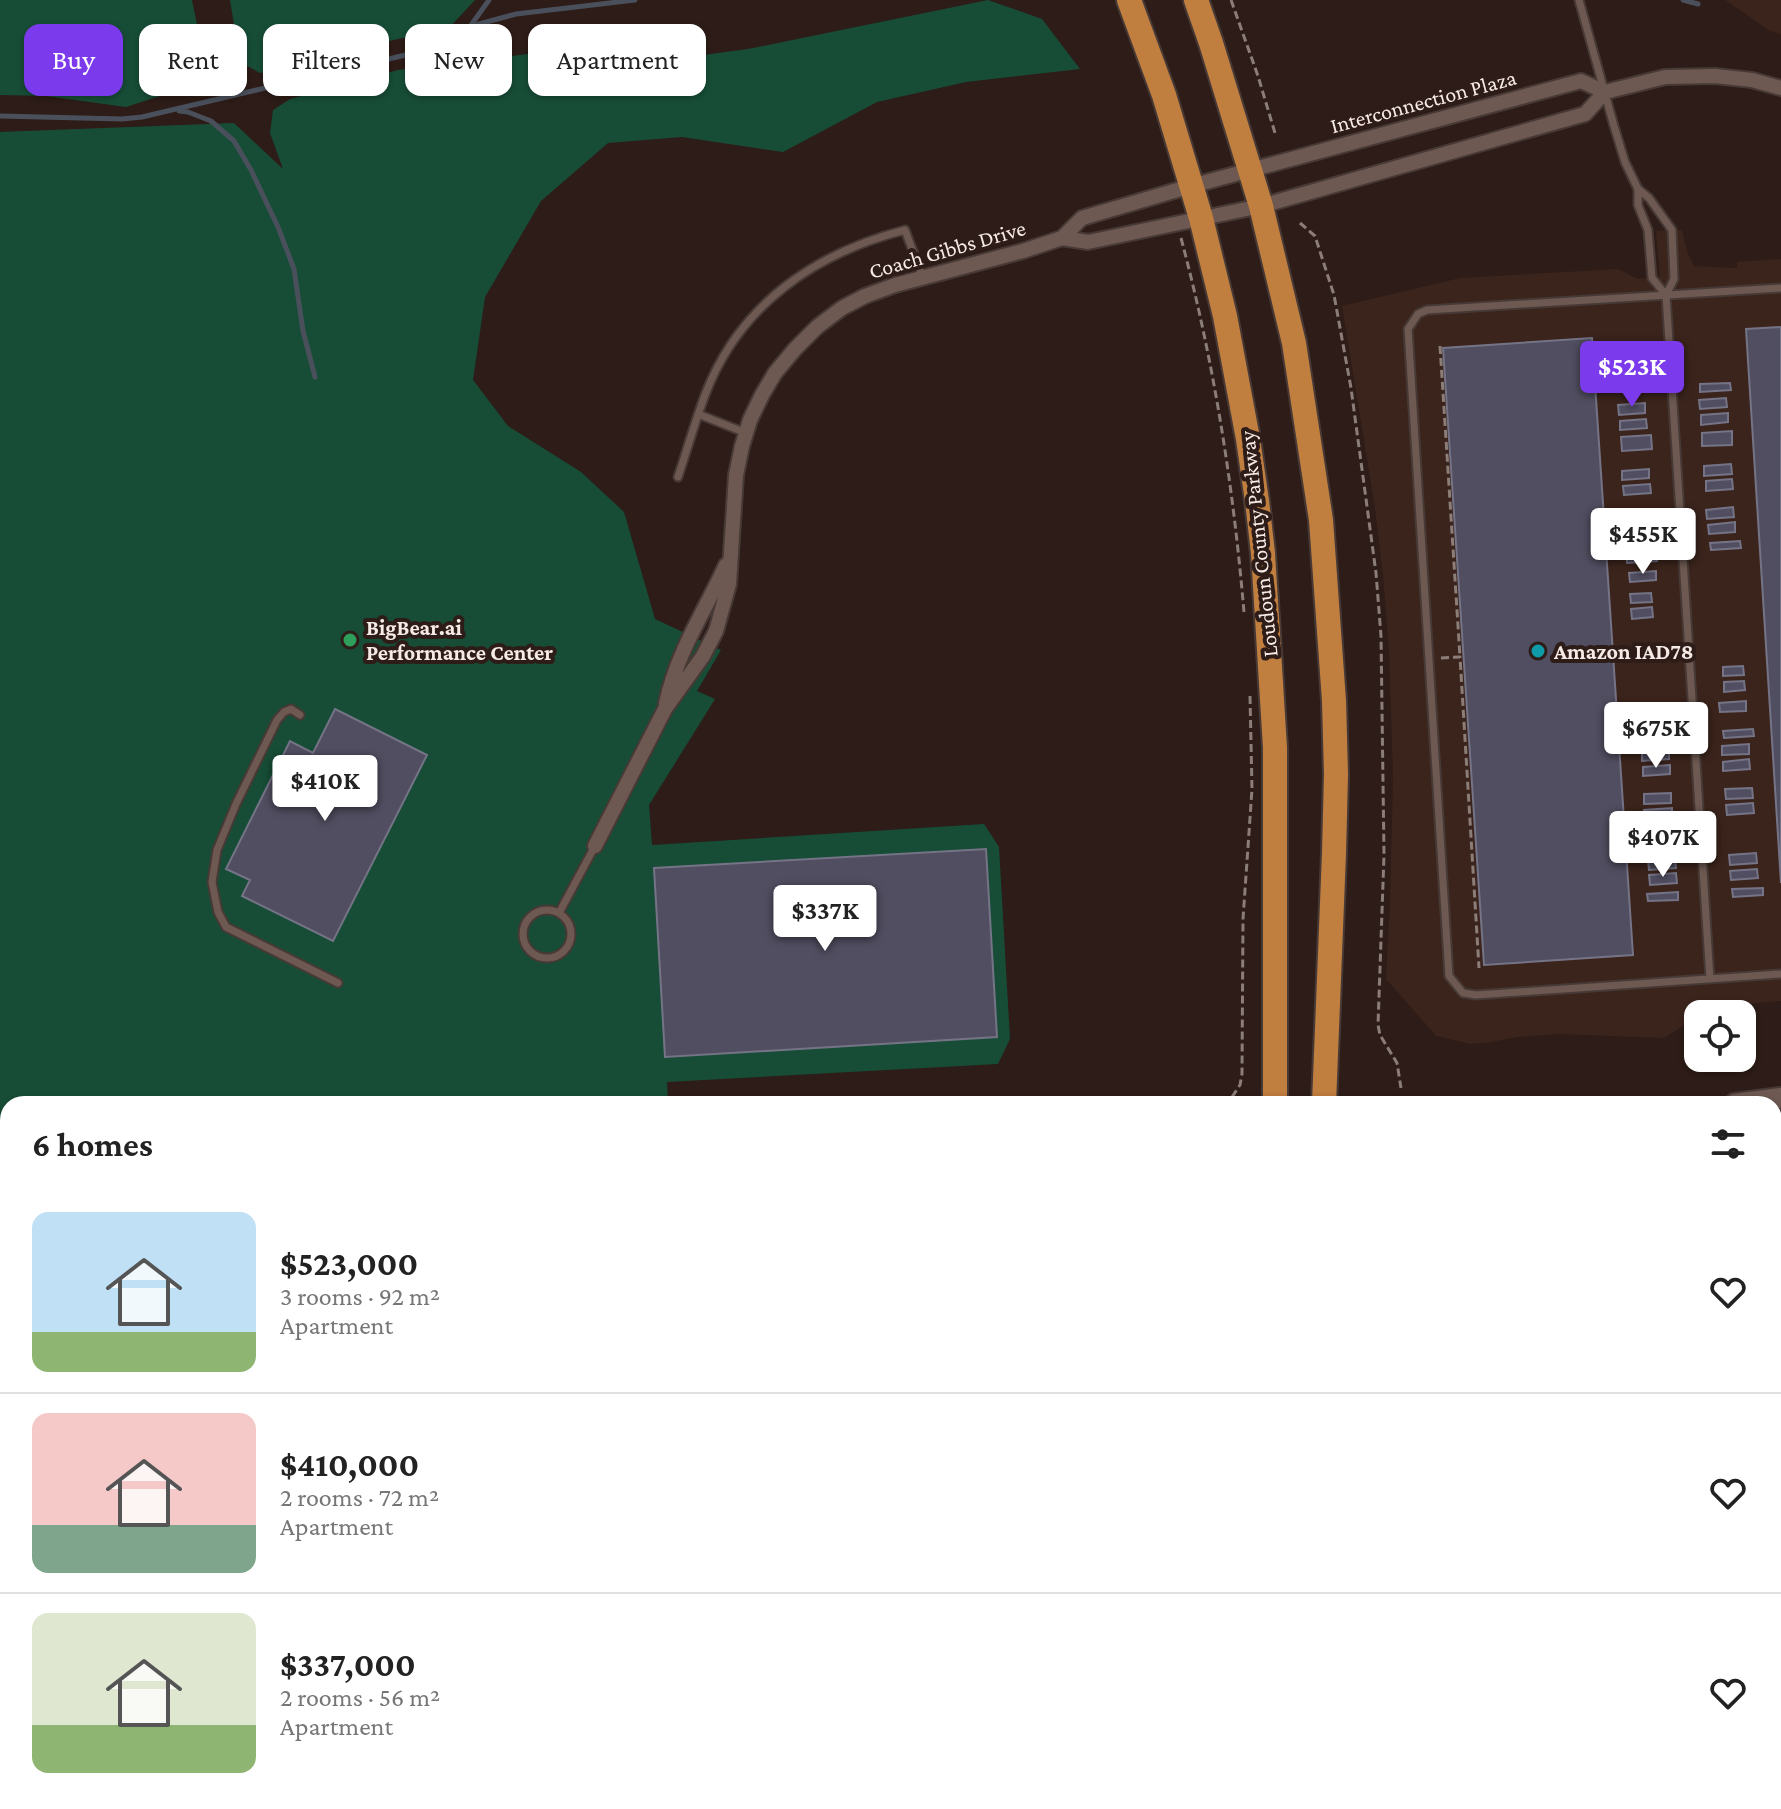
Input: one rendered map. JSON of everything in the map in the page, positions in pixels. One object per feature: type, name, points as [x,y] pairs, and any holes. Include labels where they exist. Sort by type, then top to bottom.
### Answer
[{"type":"main road","name":"Loudoun County Parkway","points":[[1129,0],[1164,95],[1191,186],[1189,220],[1225,316],[1248,439],[1263,553],[1275,748],[1275,1096]]},
{"type":"main road","points":[[1196,0],[1251,170],[1294,343],[1321,520],[1329,614],[1336,774],[1324,1096]]},
{"type":"street","name":"Interconnection Plaza","points":[[1261,206],[1585,114],[1605,92],[1665,77],[1715,76],[1752,80],[1781,88]]},
{"type":"street","name":"Interconnection Plaza","points":[[1251,170],[1581,81],[1605,92]]},
{"type":"street","name":"Coach Gibbs Drive","points":[[595,846],[665,709],[703,656],[716,631],[729,584],[736,475],[746,433],[762,395],[795,349],[842,308],[865,296],[1062,238],[1082,218],[1251,170]]},
{"type":"street","name":"Coach Gibbs Drive","points":[[1062,238],[1088,242],[1261,206]]},
{"type":"street","name":"Coach Gibbs Drive","points":[[665,709],[671,678],[682,651],[731,554]]},
{"type":"lane","points":[[1579,0],[1625,162],[1638,189],[1649,198],[1672,230],[1674,279],[1666,295],[1710,979]]},
{"type":"lane","points":[[1638,189],[1638,205],[1648,230],[1652,278],[1666,295]]},
{"type":"lane","points":[[678,477],[705,393],[726,351],[743,326],[767,300],[796,277],[830,257],[875,238],[905,230],[923,278]]},
{"type":"lane","points":[[1781,288],[1427,310],[1418,314],[1408,329],[1449,976],[1463,993],[1476,995],[1781,974]]},
{"type":"lane","points":[[698,414],[746,433]]},
{"type":"lane","points":[[300,715],[291,709],[277,720],[217,850],[212,882],[217,907],[226,927],[338,983]]},
{"type":"lane","points":[[559,913],[595,846]]},
{"type":"lane","points":[[541,910],[559,913],[570,926],[570,943],[557,957],[538,958],[527,950],[523,942],[525,922],[541,910]]},
{"type":"path","points":[[1231,0],[1275,133]]},
{"type":"path","points":[[1189,220],[1199,304],[1223,429],[1245,615]]},
{"type":"path","points":[[1300,223],[1315,236],[1334,295],[1351,388],[1375,559],[1384,736],[1384,855],[1378,1025],[1380,1035],[1397,1063],[1401,1088]]},
{"type":"path","points":[[1440,346],[1479,968]]},
{"type":"path","points":[[1429,658],[1460,657]]},
{"type":"path","points":[[1233,1096],[1240,1085],[1242,1074],[1243,919],[1252,789],[1250,695]]},
{"type":"shaded area","points":[[1725,0],[1781,0],[1781,34],[1770,31]]},
{"type":"shaded area","points":[[1682,230],[1694,266],[1737,268],[1737,262],[1781,259],[1781,1001],[1684,1000],[1684,1026],[1664,1038],[1558,1034],[1471,1044],[1436,1036],[1386,979],[1393,776],[1389,652],[1375,508],[1342,306],[1460,278],[1618,269],[1638,279],[1660,277],[1656,231]]},
{"type":"green space","points":[[0,0],[192,0],[197,24],[139,24],[139,96],[160,96],[126,107],[46,96],[123,96],[123,24],[24,24],[24,96],[0,95]]},
{"type":"green space","points":[[230,0],[475,0],[453,24],[405,24],[405,38],[389,41],[389,24],[263,24],[263,72],[260,73],[247,66],[247,24],[234,24]]},
{"type":"green space","name":"BigBear.ai Performance Center","points":[[988,0],[1042,19],[1080,69],[966,82],[877,102],[783,152],[682,137],[608,143],[541,201],[485,297],[473,380],[508,426],[581,472],[624,512],[655,619],[721,650],[697,691],[715,699],[649,805],[652,845],[984,824],[999,847],[1010,1039],[998,1064],[667,1082],[668,1096],[0,1096],[0,132],[234,123],[283,169],[270,133],[273,110],[290,99],[301,96],[389,96],[389,72],[405,69],[405,96],[512,96],[512,56],[528,54],[528,96],[706,96],[706,55],[748,49]]},
{"type":"building","points":[[1781,327],[1781,883],[1746,329]]},
{"type":"building","name":"Amazon IAD78","points":[[1592,338],[1633,955],[1484,965],[1443,348]]},
{"type":"building","points":[[1730,383],[1731,390],[1700,392],[1700,384]]},
{"type":"building","points":[[1726,398],[1727,407],[1700,409],[1699,400]]},
{"type":"building","points":[[1645,403],[1645,413],[1619,415],[1618,405]]},
{"type":"building","points":[[1728,413],[1728,422],[1701,425],[1701,415]]},
{"type":"building","points":[[1646,419],[1647,428],[1620,430],[1620,421]]},
{"type":"building","points":[[1732,431],[1732,445],[1702,446],[1702,433]]},
{"type":"building","points":[[1651,435],[1652,449],[1622,451],[1621,437]]},
{"type":"building","points":[[1731,464],[1732,474],[1704,476],[1704,466]]},
{"type":"building","points":[[1649,469],[1649,478],[1622,480],[1622,471]]},
{"type":"building","points":[[1732,479],[1733,489],[1706,491],[1706,481]]},
{"type":"building","points":[[1650,484],[1651,493],[1624,495],[1623,486]]},
{"type":"building","points":[[1733,507],[1734,517],[1707,519],[1706,510]]},
{"type":"building","points":[[1652,512],[1652,522],[1626,524],[1625,514]]},
{"type":"building","points":[[1735,522],[1735,532],[1709,534],[1708,525]]},
{"type":"building","points":[[1653,527],[1654,537],[1627,539],[1627,529]]},
{"type":"building","points":[[1740,541],[1741,548],[1711,550],[1710,543]]},
{"type":"building","points":[[1656,547],[1657,561],[1627,563],[1626,549]]},
{"type":"building","points":[[1656,571],[1656,580],[1630,582],[1629,573]]},
{"type":"building","points":[[1651,593],[1652,602],[1631,603],[1630,594]]},
{"type":"building","points":[[1652,607],[1653,617],[1632,619],[1631,609]]},
{"type":"building","points":[[1743,666],[1744,675],[1723,676],[1723,667]]},
{"type":"building","points":[[1744,681],[1745,690],[1724,692],[1724,682]]},
{"type":"building","points":[[1746,701],[1746,711],[1720,712],[1719,703]]},
{"type":"building","points":[[1664,706],[1665,715],[1638,717],[1638,708]]},
{"type":"building","points":[[335,709],[427,755],[333,941],[242,896],[250,880],[226,869],[290,741],[313,753]]},
{"type":"building","points":[[1753,729],[1754,736],[1724,738],[1723,731]]},
{"type":"building","points":[[1749,744],[1749,754],[1722,755],[1722,746]]},
{"type":"building","points":[[1669,750],[1669,759],[1642,761],[1642,751]]},
{"type":"building","points":[[1749,759],[1750,769],[1723,771],[1723,762]]},
{"type":"building","points":[[1670,765],[1670,774],[1643,776],[1643,767]]},
{"type":"building","points":[[1752,788],[1753,798],[1726,799],[1725,789]]},
{"type":"building","points":[[1671,793],[1671,803],[1644,804],[1644,794]]},
{"type":"building","points":[[1753,803],[1754,813],[1727,815],[1726,805]]},
{"type":"building","points":[[1672,808],[1672,817],[1645,820],[1644,810]]},
{"type":"building","points":[[1675,838],[1676,850],[1645,853],[1645,840]]},
{"type":"building","points":[[986,849],[997,1037],[665,1057],[654,868]]},
{"type":"building","points":[[1756,853],[1757,863],[1730,865],[1729,855]]},
{"type":"building","points":[[1675,858],[1676,868],[1649,870],[1648,860]]},
{"type":"building","points":[[1757,869],[1758,878],[1731,880],[1730,871]]},
{"type":"building","points":[[1676,873],[1677,883],[1650,885],[1649,875]]},
{"type":"building","points":[[1763,888],[1763,895],[1733,897],[1732,889]]},
{"type":"building","points":[[1678,892],[1678,900],[1648,901],[1647,894]]},
{"type":"waterway","points":[[472,24],[489,0]]},
{"type":"waterway","points":[[0,116],[142,117],[431,49],[479,24],[516,14],[635,0]]},
{"type":"waterway","points":[[1683,0],[1698,4]]},
{"type":"waterway","points":[[179,111],[211,121],[234,141],[251,170],[294,269],[303,331],[315,377]]},
{"type":"place","name":"BigBear.ai Performance Center","points":[[350,640]]},
{"type":"place","name":"Amazon IAD78","points":[[1538,651]]}]
